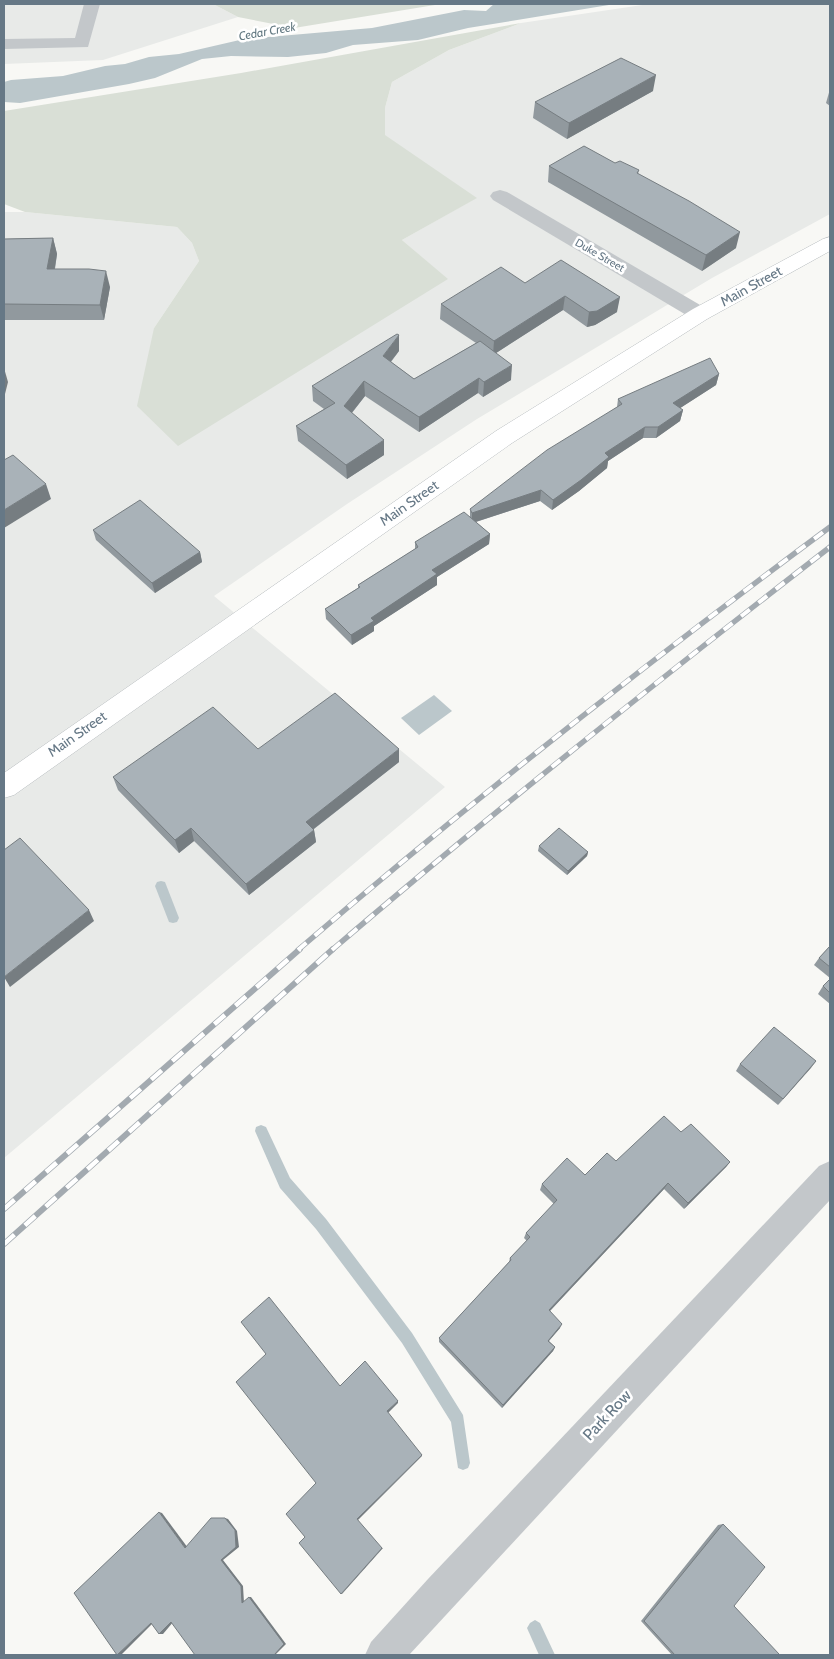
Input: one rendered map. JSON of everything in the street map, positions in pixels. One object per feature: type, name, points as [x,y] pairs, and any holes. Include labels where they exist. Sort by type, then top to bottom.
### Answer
[{"type":"main road","name":"Main Street","points":[[4,787],[504,437],[700,314],[830,243]]},
{"type":"street","points":[[4,44],[82,43],[92,4]]},
{"type":"street","name":"Duke Street","points":[[500,196],[700,314]]},
{"type":"street","name":"Park Row","points":[[384,1655],[830,1177]]},
{"type":"shaded area","points":[[4,4],[213,4],[238,17],[103,60],[4,64]]},
{"type":"shaded area","points":[[213,4],[441,4],[294,28],[238,17]]},
{"type":"shaded area","name":"Cedar Creek","points":[[494,4],[615,4],[468,28],[418,40],[353,45],[326,53],[288,57],[231,56],[202,59],[155,78],[129,84],[20,103],[4,102],[4,82],[11,80],[63,76],[105,66],[125,64],[149,57],[179,54],[244,39],[372,28],[464,10],[486,11]]},
{"type":"shaded area","points":[[649,4],[830,4],[830,214],[712,278],[477,419],[347,504],[214,596],[445,787],[4,1158],[4,212],[25,212],[177,227],[192,243],[199,261],[154,328],[447,279],[402,240],[476,198],[384,135],[385,108],[392,82],[449,50],[521,23]]},
{"type":"shaded area","points":[[521,23],[449,50],[392,82],[385,108],[385,135],[477,198],[402,240],[448,279],[178,446],[137,406],[154,328],[199,261],[192,243],[177,227],[25,212],[4,204],[4,111],[241,73]]},
{"type":"shaded area","points":[[434,695],[452,711],[419,735],[401,718]]},
{"type":"building","points":[[621,58],[656,75],[569,123],[535,102]]},
{"type":"building","points":[[584,146],[615,163],[620,161],[639,170],[637,173],[689,201],[740,232],[706,255],[549,166]]},
{"type":"building","points":[[53,238],[47,269],[106,271],[100,305],[4,304],[4,239]]},
{"type":"building","points":[[561,260],[620,297],[597,311],[589,312],[565,296],[494,341],[441,304],[501,267],[525,283]]},
{"type":"building","points":[[397,334],[399,335],[383,356],[414,379],[480,341],[512,365],[484,382],[479,378],[419,417],[364,381],[344,406],[384,440],[346,465],[296,426],[335,403],[312,386]]},
{"type":"building","points":[[710,358],[719,374],[673,403],[683,410],[658,427],[645,427],[605,453],[609,457],[553,500],[541,490],[472,513],[470,509],[547,450],[622,404],[618,399]]},
{"type":"building","points":[[13,455],[46,484],[4,510],[4,460]]},
{"type":"building","points":[[140,500],[200,552],[152,583],[93,530]]},
{"type":"building","points":[[464,512],[490,534],[432,570],[437,574],[371,618],[374,621],[351,635],[325,609],[360,587],[358,585],[418,547],[415,542]]},
{"type":"building","points":[[335,693],[399,749],[306,822],[314,830],[246,884],[191,828],[175,840],[113,777],[213,707],[258,749]]},
{"type":"building","points":[[559,828],[588,852],[568,871],[539,846]]},
{"type":"building","points":[[20,838],[89,910],[4,977],[4,850]]},
{"type":"building","points":[[830,946],[830,967],[819,958]]},
{"type":"building","points":[[830,979],[830,993],[823,986]]},
{"type":"building","points":[[774,1027],[816,1061],[783,1099],[740,1064]]},
{"type":"building","points":[[664,1116],[681,1132],[691,1124],[730,1162],[688,1203],[668,1183],[549,1310],[562,1324],[548,1341],[555,1347],[503,1405],[439,1338],[511,1260],[510,1258],[530,1237],[526,1233],[557,1200],[542,1184],[567,1158],[585,1175],[607,1153],[616,1161]]},
{"type":"building","points":[[269,1297],[340,1386],[365,1361],[398,1401],[387,1411],[422,1455],[357,1519],[382,1548],[341,1594],[299,1543],[305,1537],[286,1514],[316,1483],[236,1382],[266,1354],[241,1322]]},
{"type":"building","points":[[159,1512],[185,1548],[211,1518],[225,1518],[235,1530],[236,1547],[221,1560],[241,1586],[242,1603],[249,1597],[284,1644],[274,1655],[195,1655],[171,1622],[159,1634],[151,1623],[117,1655],[74,1593]]},
{"type":"building","points":[[723,1524],[765,1567],[734,1606],[778,1655],[675,1655],[644,1621]]},
{"type":"waterway","points":[[161,886],[173,918]]},
{"type":"waterway","points":[[261,1131],[285,1183],[321,1224],[407,1338],[458,1420],[463,1463]]},
{"type":"waterway","points":[[535,1628],[547,1655]]},
{"type":"railway","points":[[298,950],[428,840],[560,734],[694,629],[830,527]]},
{"type":"railway","points":[[332,950],[578,746],[830,547]]},
{"type":"railway","points":[[4,1209],[300,949]]},
{"type":"railway","points":[[4,1244],[333,949]]}]
